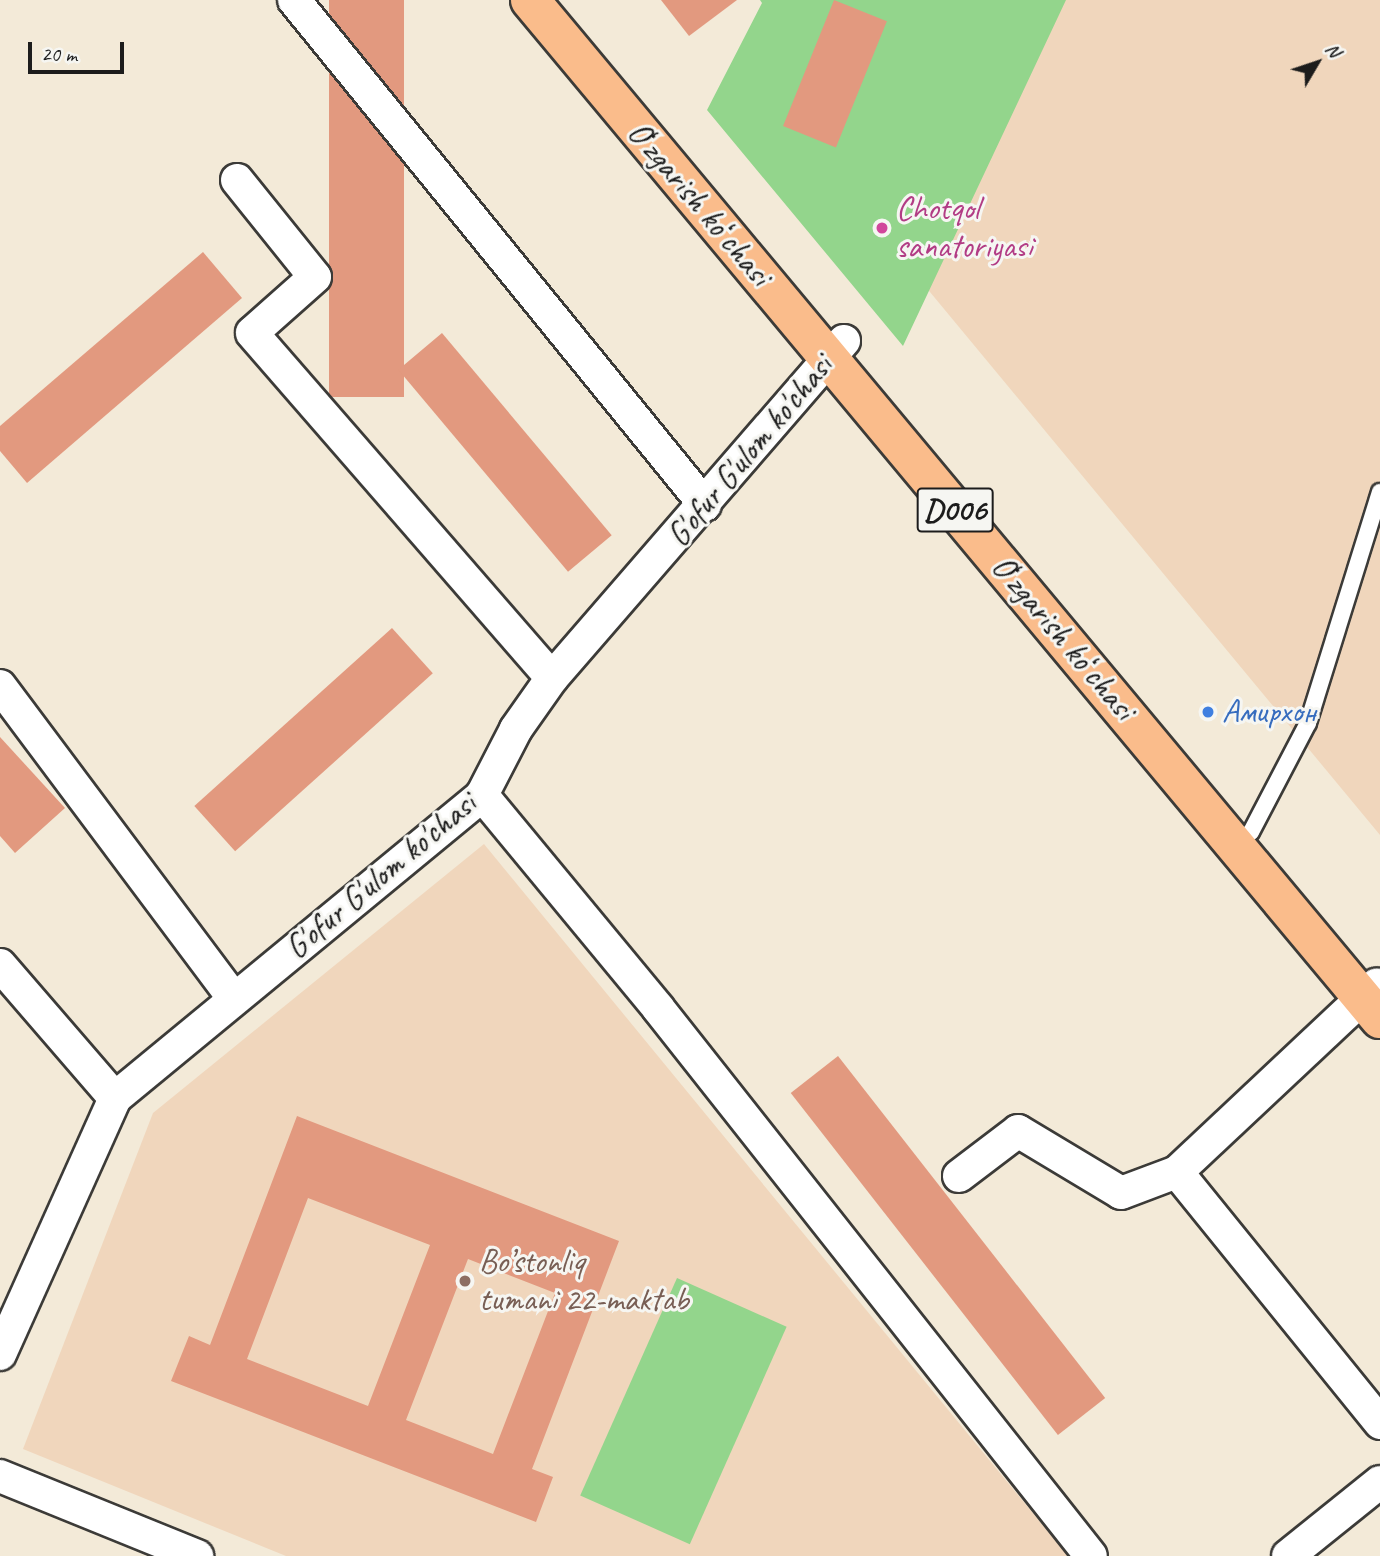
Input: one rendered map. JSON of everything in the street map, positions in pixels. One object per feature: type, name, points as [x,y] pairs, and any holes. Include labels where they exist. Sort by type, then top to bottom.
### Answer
[{"type":"main road","name":"Oʻzgarish koʻchasi","points":[[530,0],[836,350]]},
{"type":"main road","name":"Oʻzgarish koʻchasi","points":[[556,0],[836,350],[1374,997]]},
{"type":"street","points":[[293,0],[705,505]]},
{"type":"street","points":[[237,180],[315,277],[252,334],[552,678]]},
{"type":"street","name":"G'ofur G'ulom ko'chasi","points":[[0,1354],[115,1098],[233,997],[482,795],[516,729],[552,678],[705,505],[836,350]]},
{"type":"street","points":[[0,686],[233,997]]},
{"type":"street","points":[[482,795],[658,1008],[1091,1556]]},
{"type":"street","points":[[0,965],[115,1098]]},
{"type":"street","points":[[959,1176],[1018,1131],[1121,1193],[1177,1172],[1374,997]]},
{"type":"street","points":[[1177,1172],[1380,1423]]},
{"type":"street","points":[[0,1476],[197,1556]]},
{"type":"street","points":[[1288,1556],[1380,1482]]},
{"type":"lane","points":[[1244,838],[1308,723],[1380,492]]},
{"type":"shaded area","points":[[1065,0],[1380,0],[1380,835],[925,286]]},
{"type":"shaded area","name":"Bo’stonliq tumani 22-maktab","points":[[484,844],[1068,1556],[286,1556],[23,1449],[153,1113]]},
{"type":"green space","name":"Chotqol sanatoriyasi","points":[[760,0],[1066,0],[903,346],[707,110],[762,3]]},
{"type":"green space","points":[[677,1278],[787,1327],[690,1544],[580,1495]]},
{"type":"building","points":[[329,0],[404,0],[404,397],[329,397]]},
{"type":"building","points":[[661,0],[737,0],[689,36]]},
{"type":"building","points":[[834,0],[887,21],[836,147],[783,126]]},
{"type":"building","points":[[203,252],[242,298],[27,483],[0,451],[0,426]]},
{"type":"building","points":[[442,333],[612,535],[568,572],[398,370]]},
{"type":"building","points":[[392,628],[433,673],[235,851],[194,806]]},
{"type":"building","points":[[0,737],[65,808],[15,853],[0,836]]},
{"type":"building","points":[[838,1056],[1105,1398],[1058,1435],[791,1093]]},
{"type":"building","points":[[297,1116],[619,1241],[532,1469],[553,1477],[536,1522],[171,1381],[189,1336],[210,1345]],"holes":[[[308,1198],[430,1245],[368,1406],[247,1359]],[[468,1259],[555,1293],[493,1454],[406,1420]]]},
{"type":"place","name":"Chotqol sanatoriyasi","points":[[882,228]]},
{"type":"place","name":"Амирхон","points":[[1208,712]]},
{"type":"place","name":"Bo’stonliq tumani 22-maktab","points":[[465,1281]]}]
